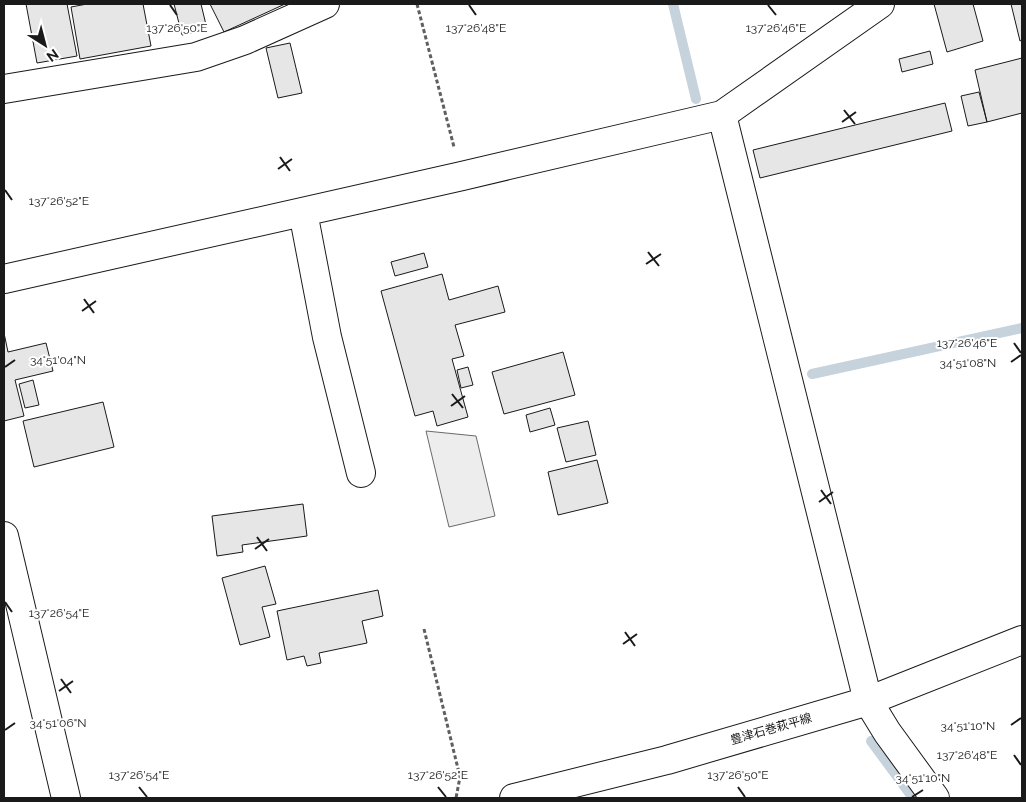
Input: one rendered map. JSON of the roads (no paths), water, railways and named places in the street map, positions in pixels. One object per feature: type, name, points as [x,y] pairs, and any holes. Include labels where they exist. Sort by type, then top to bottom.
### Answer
[{"type":"street","points":[[4,89],[196,57],[245,40],[325,4]]},
{"type":"street","points":[[4,279],[462,176],[722,115],[880,4]]},
{"type":"street","points":[[722,115],[868,701],[887,732],[934,798]]},
{"type":"street","points":[[303,212],[327,337],[361,473]]},
{"type":"street","points":[[4,536],[66,798]]},
{"type":"street","name":"豊津石巻萩平線","points":[[514,798],[667,760],[868,701],[1022,640]]},
{"type":"waterway","points":[[673,4],[696,99]]},
{"type":"waterway","points":[[812,374],[1022,328]]},
{"type":"waterway","points":[[871,741],[913,798]]}]
